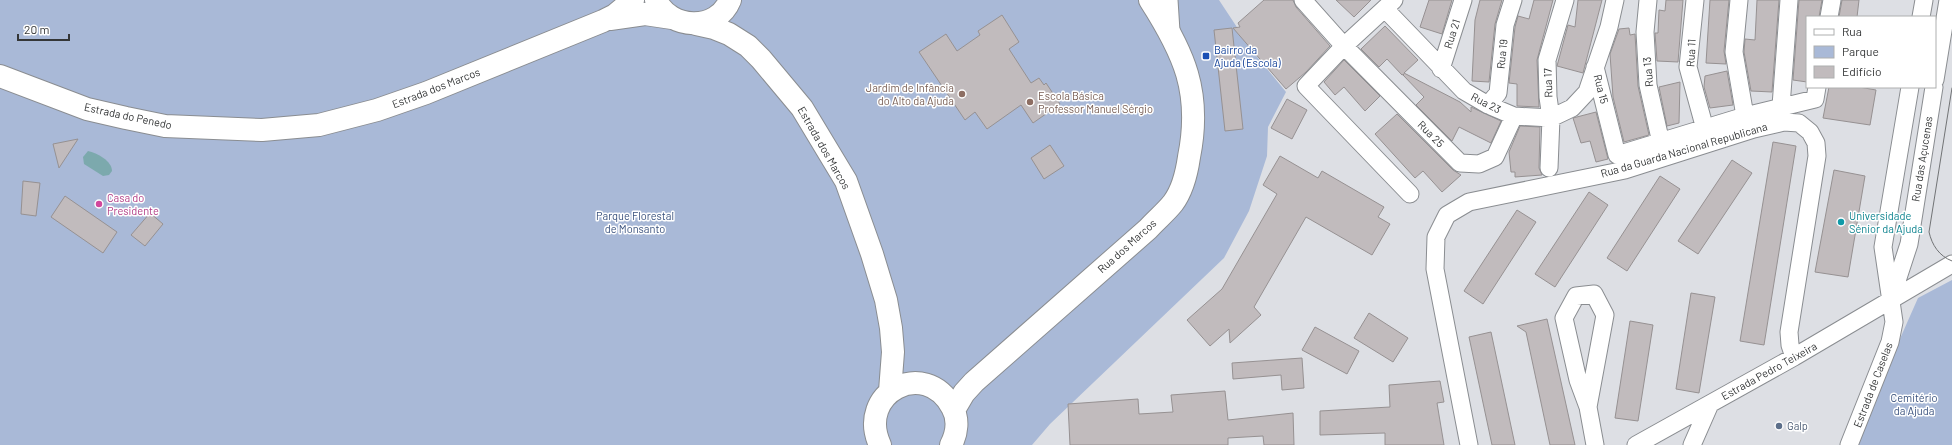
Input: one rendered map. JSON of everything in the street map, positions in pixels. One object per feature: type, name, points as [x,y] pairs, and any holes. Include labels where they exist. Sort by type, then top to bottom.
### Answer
[{"type":"street","name":"Estrada dos Marcos","points":[[262,130],[319,125],[377,110],[426,93],[603,21],[615,15],[633,0]]},
{"type":"street","points":[[656,0],[661,8],[672,18]]},
{"type":"street","points":[[696,24],[709,21],[719,14],[730,0]]},
{"type":"street","name":"Rua dos Marcos","points":[[954,410],[964,393],[974,382],[1148,229],[1174,202],[1187,170],[1193,134],[1194,118],[1190,82],[1171,33],[1150,0]]},
{"type":"street","name":"Rua dos Marcos","points":[[1168,0],[1171,33]]},
{"type":"street","name":"Rua 25","points":[[1303,0],[1344,46],[1460,163],[1479,164],[1495,157],[1514,116]]},
{"type":"street","name":"Rua 21","points":[[1441,69],[1463,0]]},
{"type":"street","name":"Rua 19","points":[[1488,105],[1498,93],[1505,26],[1513,0]]},
{"type":"street","name":"Rua 17","points":[[1549,168],[1551,118],[1548,97],[1548,60],[1565,0]]},
{"type":"street","name":"Rua 15","points":[[1615,0],[1609,27],[1595,67],[1618,155],[1661,143]]},
{"type":"street","name":"Rua 13","points":[[1648,0],[1645,32],[1648,85],[1661,143]]},
{"type":"street","name":"Rua 11","points":[[1695,0],[1688,67],[1705,129]]},
{"type":"street","points":[[1739,0],[1734,52],[1745,116]]},
{"type":"street","points":[[1781,106],[1789,0]]},
{"type":"street","points":[[1829,16],[1832,0]]},
{"type":"street","points":[[1921,16],[1924,0]]},
{"type":"street","points":[[1936,74],[1948,0]]},
{"type":"street","points":[[1390,5],[1344,46],[1306,86],[1410,194]]},
{"type":"street","name":"Rua 23","points":[[1390,5],[1441,69],[1464,91],[1488,105],[1514,116],[1551,118],[1572,108],[1587,92],[1595,67]]},
{"type":"street","name":"Estrada dos Marcos","points":[[603,21],[634,14],[654,15],[672,18],[687,24],[696,24],[714,28],[729,34],[748,46],[761,59],[802,108],[846,181],[872,254],[886,300],[891,328],[893,352],[890,391]]},
{"type":"street","name":"Estrada do Penedo","points":[[0,76],[87,109],[126,118],[166,126],[262,130]]},
{"type":"street","points":[[1890,300],[1884,246],[1910,88]]},
{"type":"street","name":"Rua das Açucenas","points":[[1890,300],[1909,244],[1934,88]]},
{"type":"street","points":[[1661,143],[1781,106],[1816,93]]},
{"type":"street","name":"Rua da Guarda Nacional Republicana","points":[[1469,445],[1435,269],[1436,237],[1448,215],[1469,202],[1625,170],[1754,129],[1784,122],[1799,123],[1810,132],[1816,143],[1817,156],[1788,332],[1794,357]]},
{"type":"street","name":"Estrada Pedro Teixeira","points":[[1644,443],[1952,264]]},
{"type":"street","points":[[1588,407],[1605,316],[1594,294],[1576,296],[1564,318],[1578,380],[1588,407],[1595,445]]},
{"type":"street","name":"Estrada de Caselas","points":[[1850,445],[1890,342],[1894,322],[1890,300]]},
{"type":"street","points":[[877,442],[874,423],[876,411],[882,400],[890,391],[902,385],[914,383],[927,384],[943,394],[954,410],[957,423],[955,442]]},
{"type":"street","points":[[1692,445],[1710,404]]},
{"type":"green space","name":"Parque Florestal de Monsanto","points":[[0,0],[1219,0],[1254,53],[1286,92],[1268,127],[1267,156],[1249,211],[1224,258],[1050,424],[1032,445],[0,445]]},
{"type":"green space","name":"Cemitério da Ajuda","points":[[1952,280],[1952,445],[1853,445],[1918,298]]},
{"type":"shaded area","points":[[88,151],[100,156],[110,164],[112,171],[109,175],[103,176],[84,164],[83,157]]},
{"type":"building","points":[[1264,0],[1293,0],[1296,7],[1330,46],[1306,72],[1286,89],[1233,28],[1240,27],[1238,23]]},
{"type":"building","points":[[1336,0],[1371,0],[1354,17]]},
{"type":"building","points":[[1429,0],[1452,0],[1442,34],[1420,27]]},
{"type":"building","points":[[1480,0],[1502,0],[1495,24],[1489,82],[1472,81],[1475,20]]},
{"type":"building","points":[[1534,0],[1553,0],[1537,60],[1539,107],[1517,106],[1517,84],[1509,83],[1515,27],[1518,16],[1529,19]]},
{"type":"building","points":[[1578,0],[1602,0],[1583,73],[1557,66],[1568,25],[1575,27]]},
{"type":"building","points":[[1666,0],[1683,0],[1678,62],[1657,61],[1655,33],[1658,33],[1659,10],[1665,11]]},
{"type":"building","points":[[1710,0],[1729,0],[1724,51],[1726,64],[1706,63]]},
{"type":"building","points":[[1757,0],[1779,0],[1772,92],[1751,91],[1744,52],[1745,39],[1755,40]]},
{"type":"building","points":[[1799,0],[1822,0],[1819,16],[1806,16],[1806,82],[1793,80]]},
{"type":"building","points":[[1842,0],[1859,0],[1857,16],[1839,16]]},
{"type":"building","points":[[1002,15],[1019,42],[1009,49],[1031,83],[1039,78],[1044,85],[1046,83],[1060,104],[1033,123],[1021,105],[987,129],[975,112],[965,120],[919,52],[946,34],[957,51],[980,35],[978,31]]},
{"type":"building","points":[[1385,26],[1418,60],[1404,73],[1460,102],[1471,112],[1471,107],[1501,121],[1491,143],[1459,127],[1452,141],[1416,105],[1424,97],[1403,75],[1404,74],[1402,75],[1387,59],[1379,67],[1361,49]]},
{"type":"building","points":[[1232,28],[1243,129],[1225,131],[1214,30]]},
{"type":"building","points":[[1629,28],[1630,35],[1635,34],[1638,86],[1649,135],[1624,142],[1613,97],[1610,54],[1619,29]]},
{"type":"building","points":[[1344,60],[1380,96],[1365,111],[1344,87],[1335,95],[1324,82]]},
{"type":"building","points":[[1727,71],[1733,105],[1710,108],[1704,87],[1705,76]]},
{"type":"building","points":[[1680,82],[1679,123],[1667,126],[1659,87]]},
{"type":"building","points":[[1829,88],[1865,88],[1876,90],[1870,125],[1823,118]]},
{"type":"building","points":[[1287,99],[1307,110],[1292,139],[1271,128]]},
{"type":"building","points":[[1596,112],[1608,159],[1596,162],[1590,141],[1581,143],[1573,118]]},
{"type":"building","points":[[1397,114],[1453,170],[1461,175],[1442,192],[1423,171],[1415,178],[1375,134]]},
{"type":"building","points":[[1520,126],[1540,127],[1539,168],[1542,175],[1515,177],[1515,172],[1511,172],[1509,152]]},
{"type":"building","points":[[78,139],[59,168],[53,144]]},
{"type":"building","points":[[1773,142],[1796,146],[1764,345],[1740,341]]},
{"type":"building","points":[[1050,145],[1064,166],[1044,179],[1031,158]]},
{"type":"building","points":[[1280,156],[1318,178],[1322,171],[1384,207],[1378,217],[1390,224],[1372,255],[1306,217],[1254,307],[1261,315],[1230,343],[1229,329],[1210,346],[1187,320],[1222,289],[1277,194],[1263,185]]},
{"type":"building","points":[[1732,160],[1752,173],[1698,254],[1678,241]]},
{"type":"building","name":"Universidade Sénior da Ajuda","points":[[1834,170],[1865,176],[1848,277],[1815,272]]},
{"type":"building","points":[[1660,176],[1680,189],[1627,271],[1607,258]]},
{"type":"building","points":[[23,181],[40,183],[36,216],[21,214]]},
{"type":"building","points":[[1589,192],[1608,205],[1555,287],[1535,274]]},
{"type":"building","points":[[65,196],[117,232],[103,253],[51,217]]},
{"type":"building","points":[[1517,210],[1536,222],[1483,304],[1464,291]]},
{"type":"building","points":[[150,213],[163,224],[145,246],[131,235]]},
{"type":"building","points":[[1691,293],[1715,297],[1699,393],[1676,389]]},
{"type":"building","points":[[1369,313],[1408,338],[1393,362],[1354,338]]},
{"type":"building","points":[[1547,319],[1575,445],[1550,445],[1526,332],[1517,326]]},
{"type":"building","points":[[1630,321],[1653,325],[1638,421],[1615,418]]},
{"type":"building","points":[[1315,327],[1359,351],[1347,374],[1302,350]]},
{"type":"building","points":[[1491,332],[1515,445],[1492,445],[1469,337]]},
{"type":"building","points":[[1302,358],[1304,388],[1282,390],[1281,375],[1233,379],[1232,363]]},
{"type":"building","points":[[1440,381],[1444,402],[1437,403],[1444,445],[1385,445],[1385,433],[1320,435],[1320,411],[1390,407],[1389,385]]},
{"type":"building","points":[[1225,391],[1228,420],[1293,413],[1294,445],[1264,445],[1263,436],[1228,438],[1228,445],[1070,445],[1068,404],[1138,399],[1139,414],[1173,412],[1171,395]]},
{"type":"tram line","points":[[1952,88],[1929,232],[1937,250],[1947,259],[1952,261]]},
{"type":"place","name":"Bairro da Ajuda (Escola)","points":[[1206,56]]},
{"type":"place","name":"Jardim de Infância do Alto da Ajuda","points":[[962,94]]},
{"type":"place","name":"Escola Básica Professor Manuel Sérgio","points":[[1030,102]]},
{"type":"place","name":"Casa do Presidente","points":[[99,204]]},
{"type":"place","name":"Universidade Sénior da Ajuda","points":[[1841,222]]},
{"type":"place","name":"Galp","points":[[1779,426]]}]
